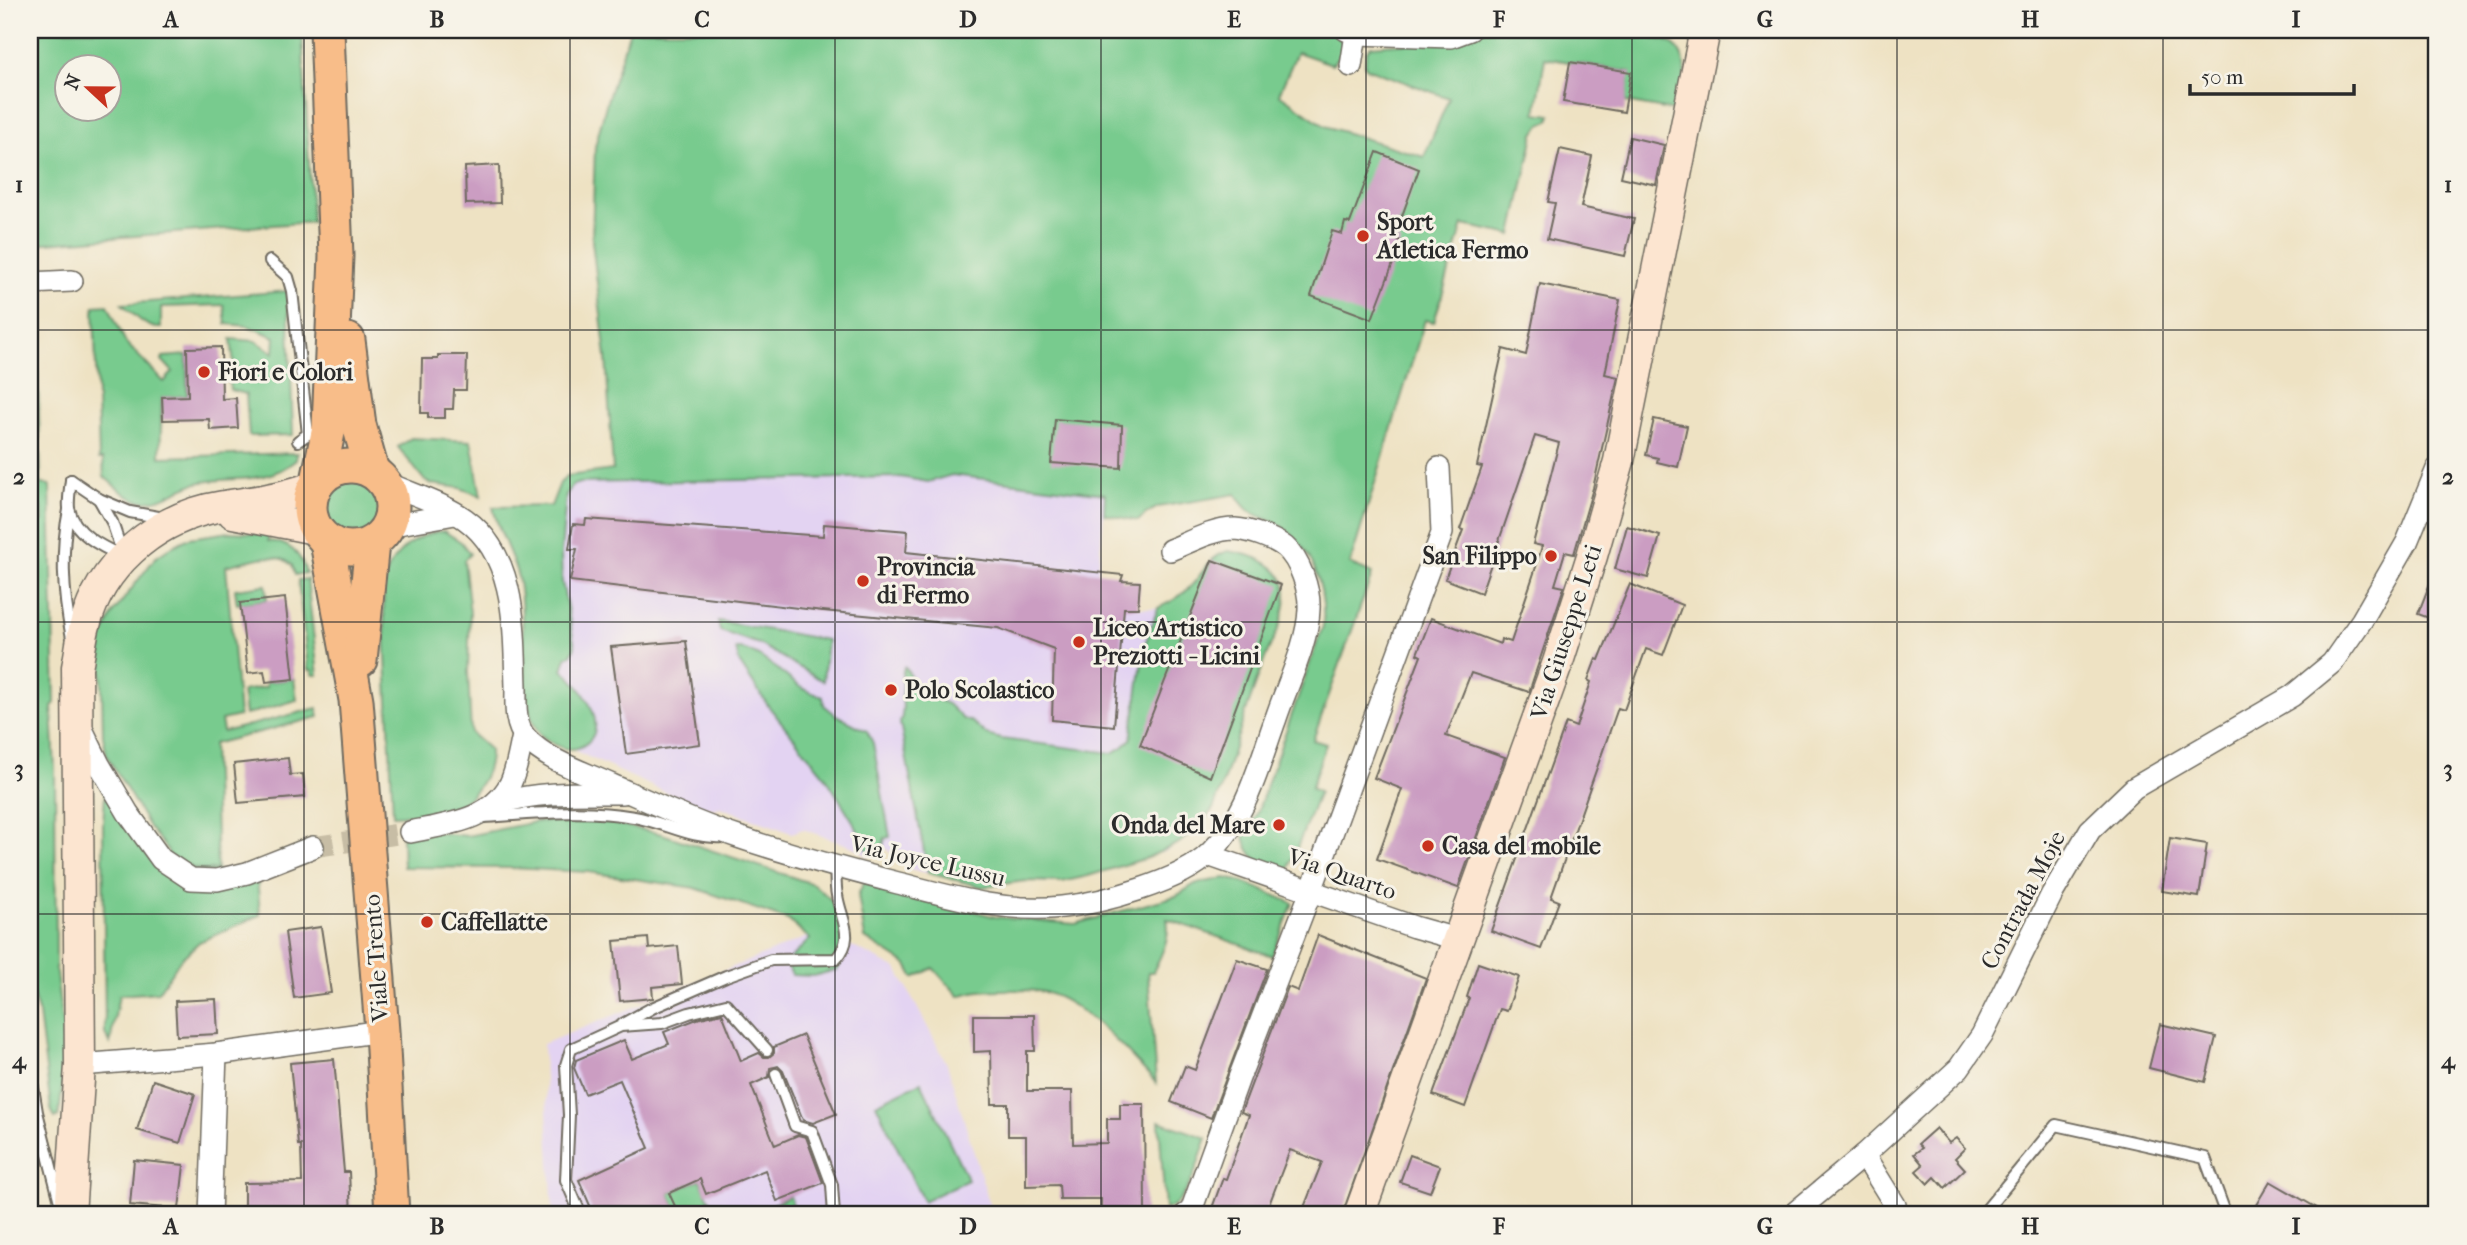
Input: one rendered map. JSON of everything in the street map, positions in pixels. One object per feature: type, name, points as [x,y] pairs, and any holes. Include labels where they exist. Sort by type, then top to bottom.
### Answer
[{"type":"main road","points":[[327,30],[336,256]]},
{"type":"main road","name":"Via Giuseppe Leti","points":[[1359,1215],[1460,940],[1558,662],[1592,556],[1619,461],[1704,30]]},
{"type":"main road","name":"Viale Trento","points":[[336,256],[359,425],[378,476],[391,495],[392,512],[380,534],[356,700]]},
{"type":"main road","name":"Viale Trento","points":[[336,256],[329,428],[309,509],[321,535],[356,700],[382,1031],[392,1215]]},
{"type":"main road","points":[[70,1215],[80,1065],[77,667],[85,624],[100,590],[124,556],[147,536],[174,519],[209,509],[273,498],[316,484],[329,471],[341,466],[356,466],[378,476]]},
{"type":"main road","points":[[209,509],[321,535],[346,549],[358,548],[380,534]]},
{"type":"street","points":[[1351,66],[1351,32],[1451,37],[1471,30]]},
{"type":"street","points":[[30,283],[72,281]]},
{"type":"street","points":[[1185,1215],[1191,1211],[1442,533],[1439,468]]},
{"type":"street","name":"Contrada Moje","points":[[1792,1215],[1864,1156],[1959,1068],[1982,1035],[2052,894],[2091,830],[2134,788],[2292,696],[2332,663],[2362,620],[2407,542],[2437,469]]},
{"type":"street","points":[[378,476],[415,497],[439,505],[467,520],[488,540],[505,575],[513,619],[517,716],[523,736],[510,783],[496,804]]},
{"type":"street","points":[[380,534],[455,514]]},
{"type":"street","name":"Via Joyce Lussu","points":[[523,736],[555,759],[632,794],[736,836],[835,867],[973,903],[1024,909],[1063,907],[1115,897],[1169,878],[1208,855],[1233,824],[1250,792],[1305,634],[1310,607],[1302,573],[1286,548],[1259,535],[1234,529],[1209,534],[1170,550]]},
{"type":"street","points":[[77,721],[128,813],[161,859],[191,879],[217,880],[247,873],[313,847]]},
{"type":"street","points":[[410,832],[476,817],[496,804],[525,795],[632,794]]},
{"type":"street","name":"Via Quarto","points":[[1208,855],[1414,927],[1460,940]]},
{"type":"street","points":[[80,1065],[216,1055],[382,1031]]},
{"type":"street","points":[[210,1215],[216,1055]]},
{"type":"street","points":[[1864,1156],[1895,1205],[1896,1215]]},
{"type":"lane","points":[[270,261],[288,277],[292,291],[308,434],[298,441]]},
{"type":"lane","points":[[77,667],[64,600],[63,538],[69,510],[71,480],[99,499],[130,512],[174,519]]},
{"type":"lane","points":[[99,499],[112,522],[124,556]]},
{"type":"lane","points":[[69,510],[81,530],[100,546],[124,556]]},
{"type":"lane","points":[[476,817],[594,813],[635,817],[705,838],[736,836]]},
{"type":"lane","points":[[581,1215],[566,1180],[569,1115],[566,1065],[571,1049],[652,1008],[771,960],[836,959],[845,949],[847,933],[837,895],[835,867]]},
{"type":"lane","points":[[621,1026],[662,1023],[726,1004],[767,1050]]},
{"type":"lane","points":[[30,1069],[37,1112],[64,1215]]},
{"type":"lane","points":[[776,1074],[795,1126],[812,1131],[832,1185],[834,1215]]},
{"type":"lane","points":[[1982,1215],[2056,1125],[2205,1158],[2227,1215]]},
{"type":"shaded area","name":"Polo Scolastico","points":[[952,475],[1106,494],[1098,572],[1123,575],[1121,581],[1138,608],[1158,608],[1176,598],[1190,588],[1212,559],[1228,551],[1259,559],[1279,573],[1286,597],[1280,624],[1213,809],[1198,827],[1166,851],[1110,870],[1051,883],[1025,881],[982,887],[910,869],[885,848],[879,854],[867,856],[856,848],[803,829],[792,833],[720,807],[714,809],[691,804],[549,741],[538,732],[528,701],[518,575],[497,525],[493,507],[551,507],[566,495],[573,485],[580,483],[900,477],[928,482]]},
{"type":"shaded area","points":[[822,931],[897,969],[947,1064],[993,1215],[553,1215],[543,1044]]},
{"type":"green space","points":[[30,30],[302,30],[312,222],[34,244],[41,484],[50,485],[55,703],[52,706],[56,972],[63,1031],[62,1088],[59,1116],[55,1118],[51,1109],[39,1014],[30,987],[30,523],[43,521],[42,507],[30,507]]},
{"type":"green space","points":[[630,30],[1333,30],[1343,42],[1341,54],[1332,64],[1297,52],[1279,94],[1325,126],[1424,157],[1449,98],[1369,69],[1365,66],[1366,52],[1371,46],[1457,39],[1481,30],[1591,30],[1664,40],[1674,45],[1684,61],[1685,70],[1681,112],[1625,102],[1630,72],[1545,58],[1536,113],[1551,115],[1549,121],[1540,125],[1534,134],[1512,235],[1463,225],[1434,322],[1425,320],[1350,564],[1372,574],[1313,740],[1326,744],[1311,788],[1319,792],[1287,873],[1265,865],[1254,857],[1244,837],[1257,813],[1323,626],[1322,597],[1315,569],[1301,545],[1279,525],[1250,511],[1236,494],[1158,507],[1138,521],[1104,514],[1105,494],[952,475],[928,482],[900,477],[573,485],[566,495],[561,553],[562,582],[575,647],[571,655],[566,657],[562,670],[589,703],[595,724],[594,734],[582,746],[567,749],[548,741],[539,733],[531,717],[527,699],[518,577],[493,507],[551,506],[560,483],[567,476],[613,470],[606,357],[592,241],[595,147]]},
{"type":"green space","points":[[288,291],[293,435],[249,436],[246,394],[230,390],[229,380],[225,380],[224,368],[234,367],[231,339],[256,341],[274,353],[275,337],[248,326],[226,324],[224,305],[161,307],[161,328],[155,328],[122,304]]},
{"type":"green space","points":[[108,305],[126,343],[164,382],[173,372],[162,360],[163,357],[187,355],[187,396],[162,398],[160,457],[297,453],[296,460],[261,477],[197,483],[151,501],[133,499],[118,489],[104,477],[103,459],[99,459],[94,306]]},
{"type":"green space","points":[[411,438],[471,441],[481,496],[460,488],[425,481],[398,447]]},
{"type":"green space","points":[[351,474],[364,477],[375,484],[382,495],[385,508],[382,521],[375,532],[364,539],[351,542],[338,539],[327,532],[320,521],[317,508],[320,495],[327,484],[338,477]]},
{"type":"green space","points":[[444,531],[461,542],[470,554],[464,560],[470,613],[468,672],[471,733],[490,750],[489,760],[483,780],[477,789],[453,809],[431,815],[393,815],[383,588],[390,566],[403,549],[422,537]]},
{"type":"green space","points":[[230,532],[269,534],[268,541],[288,546],[297,554],[306,573],[295,575],[292,565],[285,560],[269,557],[226,566],[239,716],[221,720],[223,732],[317,708],[319,717],[213,744],[217,870],[202,870],[186,865],[168,854],[107,756],[103,736],[101,639],[114,612],[155,558],[189,538]]},
{"type":"green space","points":[[1228,551],[1245,554],[1269,564],[1285,585],[1286,599],[1280,626],[1255,685],[1213,809],[1198,827],[1179,843],[1147,858],[1062,882],[1025,881],[982,887],[928,873],[900,723],[904,667],[924,694],[948,704],[963,719],[972,722],[987,735],[1112,753],[1131,739],[1144,647],[1158,608],[1184,593],[1211,561]]},
{"type":"green space","points":[[307,579],[318,675],[313,675],[312,670],[308,670],[298,580]]},
{"type":"green space","points":[[266,585],[267,600],[237,604],[235,589]]},
{"type":"green space","points":[[718,621],[827,640],[823,681],[759,644],[720,631]]},
{"type":"green space","points":[[736,649],[761,658],[802,688],[823,697],[824,705],[836,715],[867,731],[873,743],[890,837],[885,838],[882,849],[872,853],[867,850],[825,776],[769,707],[739,662]]},
{"type":"green space","points":[[294,679],[297,700],[245,715],[242,691],[266,687],[266,682]]},
{"type":"green space","points":[[105,794],[132,837],[156,866],[257,875],[260,915],[199,942],[180,960],[158,992],[119,995],[110,1043],[105,1034]]},
{"type":"green space","points":[[600,821],[662,834],[813,884],[836,904],[847,933],[836,959],[840,964],[837,970],[813,976],[792,975],[786,963],[810,939],[788,920],[695,888],[588,872],[403,867],[402,836],[426,831],[467,836],[535,822]]},
{"type":"green space","points":[[1225,878],[1243,882],[1293,903],[1272,956],[1167,919],[1168,933],[1164,946],[1153,972],[1148,972],[1156,1083],[1105,1030],[1075,1006],[1059,998],[1035,990],[982,991],[959,996],[933,968],[914,978],[907,965],[865,938],[858,895],[864,882],[996,917],[1075,924],[1176,896],[1195,884]]},
{"type":"green space","points":[[921,1082],[968,1180],[923,1201],[876,1104]]},
{"type":"green space","points":[[1159,1121],[1207,1138],[1187,1190],[1173,1206],[1165,1209]]},
{"type":"green space","points":[[30,1125],[37,1215],[30,1215]]},
{"type":"green space","points":[[700,1179],[714,1210],[702,1215],[679,1215],[669,1193]]},
{"type":"green space","points":[[790,1196],[796,1215],[769,1215],[766,1208]]},
{"type":"building","points":[[1570,62],[1631,72],[1624,112],[1563,102]]},
{"type":"building","points":[[1630,137],[1664,145],[1656,185],[1621,177]]},
{"type":"building","points":[[1560,149],[1592,156],[1581,207],[1634,219],[1625,256],[1547,239],[1555,203],[1548,202]]},
{"type":"building","name":"Sport Atletica Fermo","points":[[1377,152],[1419,169],[1394,238],[1401,241],[1372,319],[1311,296],[1332,231],[1342,234],[1345,222],[1350,223]]},
{"type":"building","points":[[499,165],[500,203],[466,204],[465,167]]},
{"type":"building","points":[[1540,284],[1620,300],[1605,374],[1618,377],[1593,488],[1574,554],[1565,552],[1555,585],[1564,587],[1529,692],[1471,673],[1446,736],[1505,757],[1458,888],[1377,859],[1402,789],[1374,778],[1421,656],[1417,654],[1431,618],[1500,644],[1501,639],[1511,642],[1542,546],[1533,544],[1559,443],[1535,436],[1481,593],[1445,579],[1482,467],[1477,466],[1503,349],[1526,355]]},
{"type":"building","points":[[221,347],[222,399],[236,398],[238,428],[210,430],[209,419],[163,420],[162,397],[188,396],[187,348]]},
{"type":"building","points":[[438,355],[467,355],[466,390],[454,390],[453,409],[445,409],[445,418],[428,418],[428,413],[421,413],[422,359],[438,359]]},
{"type":"building","points":[[1055,419],[1122,425],[1121,468],[1051,463]]},
{"type":"building","points":[[1654,419],[1687,426],[1678,467],[1657,462],[1658,458],[1646,455]]},
{"type":"building","points":[[586,519],[823,536],[824,524],[908,531],[906,552],[1123,575],[1121,581],[1140,582],[1138,608],[1124,608],[1114,726],[1052,720],[1054,649],[998,628],[823,611],[570,581],[577,549],[569,549],[573,524],[585,525]]},
{"type":"building","points":[[1627,526],[1660,536],[1648,578],[1615,569]]},
{"type":"building","points":[[1212,560],[1281,585],[1210,777],[1140,745]]},
{"type":"building","points":[[2437,568],[2437,621],[2418,614]]},
{"type":"building","points":[[1630,584],[1682,605],[1663,655],[1646,649],[1624,710],[1618,708],[1551,898],[1559,901],[1541,949],[1491,931],[1566,723],[1576,727],[1591,682],[1588,680]]},
{"type":"building","points":[[285,598],[294,679],[266,682],[264,671],[248,673],[240,603]]},
{"type":"building","points":[[686,641],[700,744],[626,754],[611,647]]},
{"type":"building","points":[[288,758],[290,775],[303,774],[305,797],[238,803],[234,764]]},
{"type":"building","points":[[2170,838],[2207,844],[2199,897],[2162,891]]},
{"type":"building","points":[[321,927],[331,993],[294,998],[285,932]]},
{"type":"building","points":[[1318,935],[1426,978],[1342,1215],[1301,1215],[1322,1162],[1290,1150],[1265,1215],[1222,1215],[1211,1211],[1223,1178],[1226,1179],[1249,1115],[1241,1112],[1288,987],[1298,991]]},
{"type":"building","points":[[648,938],[649,949],[678,946],[682,984],[652,987],[653,998],[620,1001],[614,941]]},
{"type":"building","points":[[1237,959],[1267,969],[1211,1118],[1171,1102],[1185,1066],[1195,1070]]},
{"type":"building","points":[[1478,963],[1519,977],[1507,1011],[1500,1009],[1465,1107],[1433,1095],[1469,998],[1467,997]]},
{"type":"building","points":[[216,999],[218,1034],[177,1036],[175,1001]]},
{"type":"building","points":[[722,1013],[741,1061],[759,1053],[769,1057],[774,1053],[774,1047],[803,1035],[836,1114],[813,1123],[803,1120],[783,1071],[778,1066],[770,1068],[769,1077],[751,1085],[775,1145],[798,1135],[806,1137],[823,1183],[777,1201],[765,1170],[706,1194],[700,1179],[669,1193],[679,1215],[594,1215],[579,1180],[649,1148],[620,1080],[585,1094],[574,1068],[576,1060],[624,1040],[632,1059],[669,1044],[664,1032]]},
{"type":"building","points":[[974,1015],[1034,1015],[1035,1051],[1027,1051],[1027,1091],[1072,1091],[1073,1144],[1107,1143],[1107,1119],[1120,1119],[1120,1104],[1144,1104],[1145,1211],[1101,1212],[1101,1199],[1060,1199],[1059,1185],[1026,1186],[1026,1136],[1008,1136],[1008,1104],[992,1104],[991,1051],[974,1052]]},
{"type":"building","points":[[2160,1024],[2216,1037],[2205,1082],[2149,1068]]},
{"type":"building","points":[[334,1059],[344,1172],[349,1172],[351,1215],[244,1215],[244,1183],[302,1182],[301,1145],[298,1145],[290,1063]]},
{"type":"building","points":[[153,1080],[195,1094],[180,1143],[137,1130]]},
{"type":"building","points":[[1936,1128],[1949,1143],[1956,1138],[1965,1148],[1955,1158],[1965,1169],[1945,1188],[1935,1177],[1928,1184],[1916,1171],[1923,1165],[1914,1154],[1922,1148],[1918,1144]]},
{"type":"building","points":[[1410,1155],[1440,1166],[1430,1192],[1400,1182]]},
{"type":"building","points":[[134,1160],[184,1165],[179,1209],[130,1205]]},
{"type":"building","points":[[2270,1181],[2329,1215],[2263,1215],[2253,1210]]},
{"type":"tunnel","points":[[313,847],[410,832]]},
{"type":"place","name":"Sport Atletica Fermo","points":[[1363,236]]},
{"type":"place","name":"Fiori e Colori","points":[[204,372]]},
{"type":"place","name":"San Filippo","points":[[1551,556]]},
{"type":"place","name":"Provincia di Fermo","points":[[863,581]]},
{"type":"place","name":"Liceo Artistico Preziotti - Licini","points":[[1079,642]]},
{"type":"place","name":"Polo Scolastico","points":[[891,690]]},
{"type":"place","name":"Onda del Mare","points":[[1279,825]]},
{"type":"place","name":"Casa del mobile","points":[[1428,846]]},
{"type":"place","name":"Caffellatte","points":[[427,922]]}]
